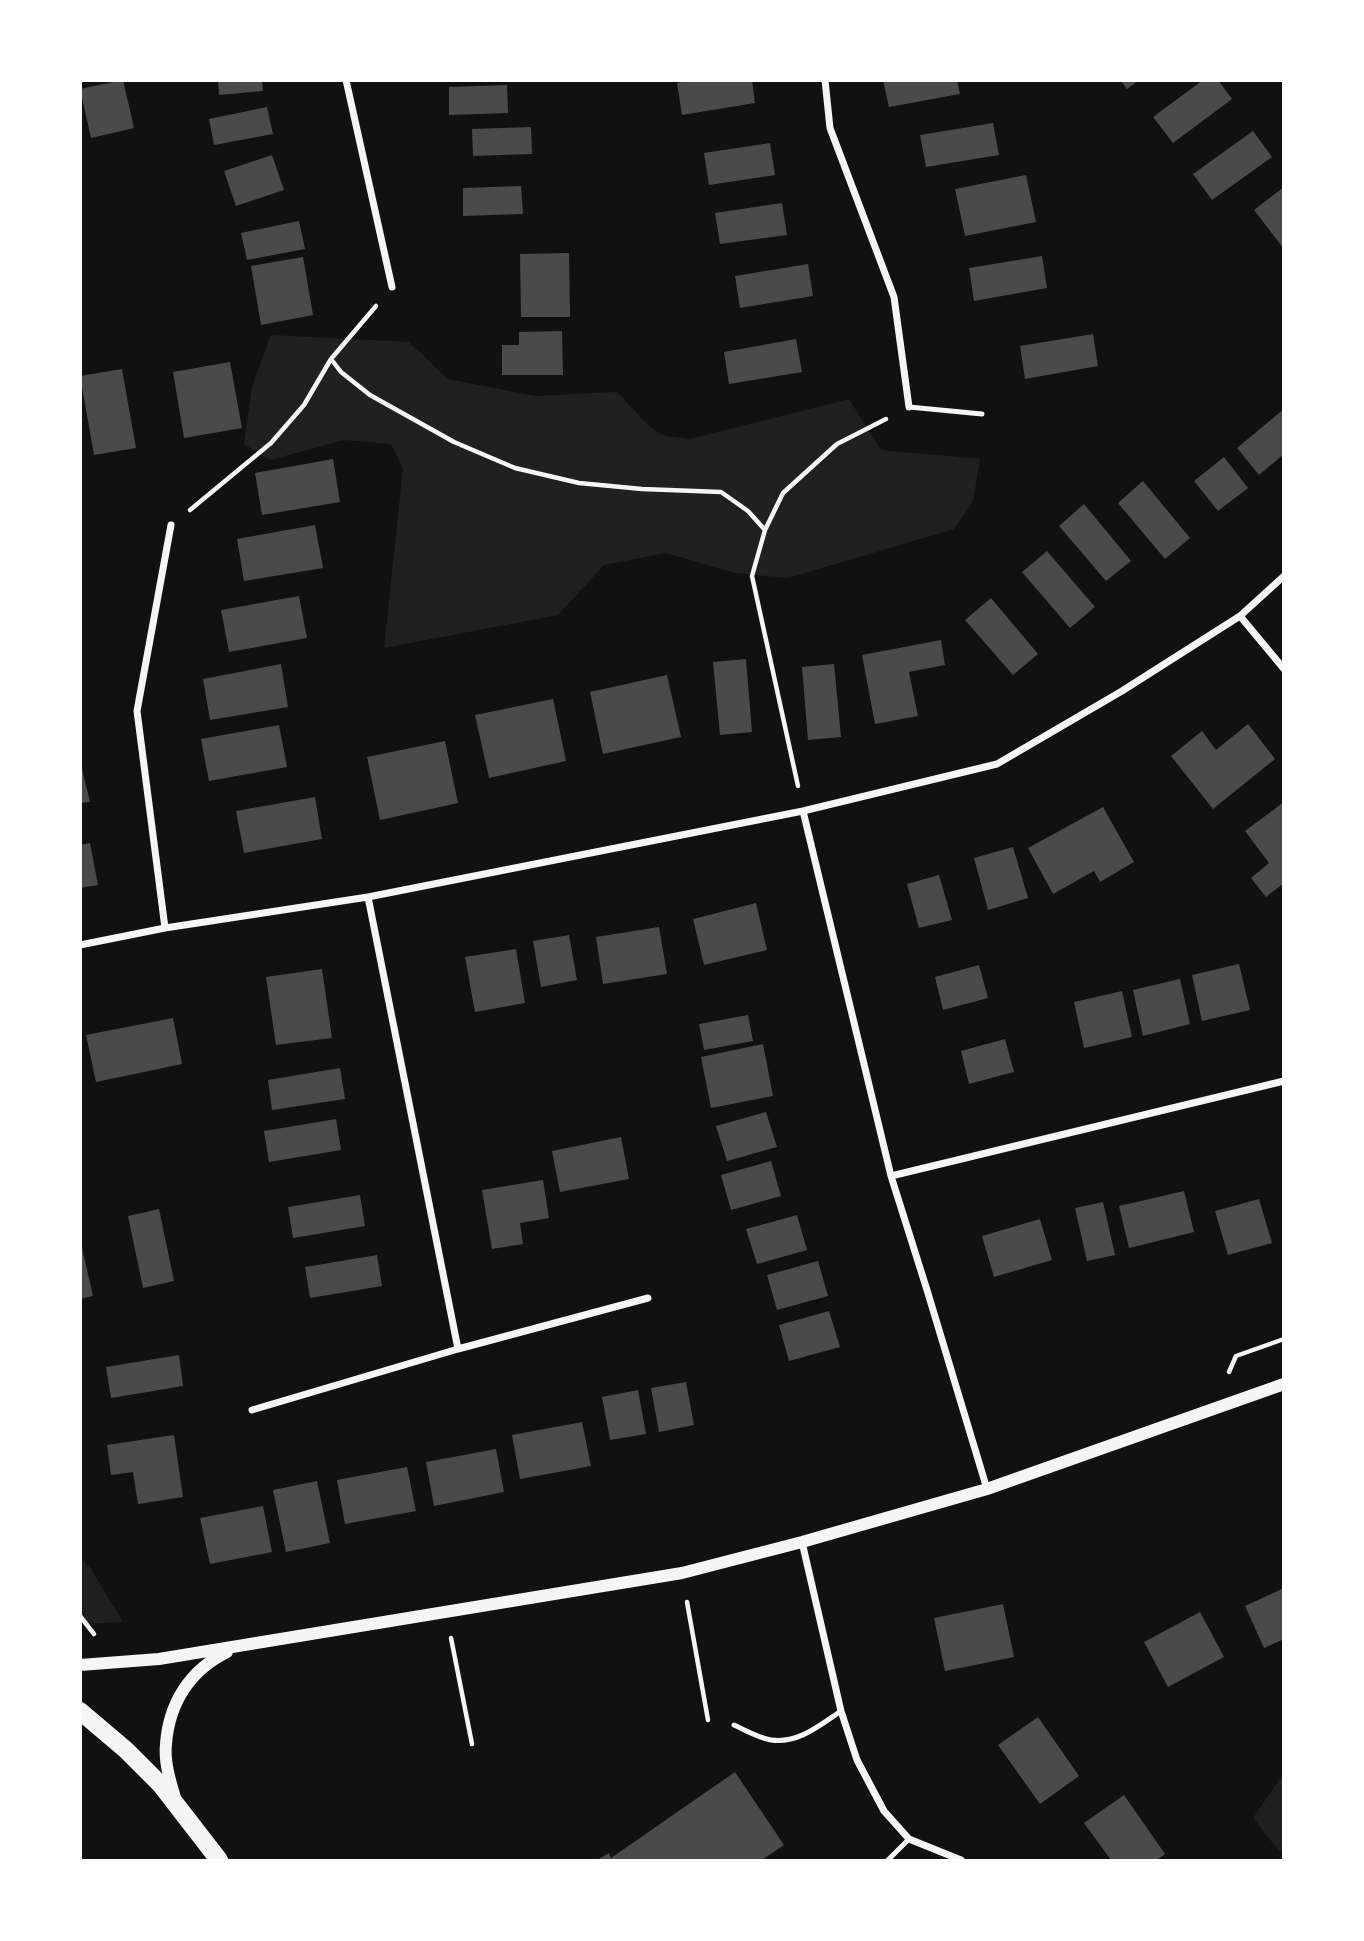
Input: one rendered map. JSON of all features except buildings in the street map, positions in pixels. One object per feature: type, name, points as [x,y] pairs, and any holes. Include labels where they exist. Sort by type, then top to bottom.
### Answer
[{"type":"main road","points":[[80,1711],[126,1750],[161,1785],[219,1860]]},
{"type":"street","points":[[346,80],[392,287]]},
{"type":"street","points":[[825,80],[830,128],[894,297],[909,407]]},
{"type":"street","points":[[165,928],[137,711],[171,525]]},
{"type":"street","points":[[80,945],[165,928],[368,897],[803,811],[997,764],[1122,691],[1240,616],[1283,576]]},
{"type":"street","points":[[1240,616],[1283,669]]},
{"type":"street","points":[[803,811],[891,1176],[928,1290],[986,1489]]},
{"type":"street","points":[[368,897],[458,1349]]},
{"type":"street","points":[[891,1176],[1283,1081]]},
{"type":"street","points":[[252,1410],[458,1349],[648,1298]]},
{"type":"street","points":[[80,1665],[159,1659],[682,1573],[986,1489],[1283,1384]]},
{"type":"street","points":[[802,1542],[841,1711],[857,1759],[884,1811],[909,1839],[961,1860]]},
{"type":"street","points":[[177,1806],[168,1773],[166,1745],[169,1721],[177,1699],[191,1679],[209,1661],[240,1646]]},
{"type":"lane","points":[[909,407],[982,414]]},
{"type":"lane","points":[[734,1725],[769,1740],[790,1740],[809,1732],[841,1711]]},
{"type":"lane","points":[[888,1860],[909,1839]]},
{"type":"path","points":[[171,525],[271,443],[304,405],[331,359],[392,287]]},
{"type":"path","points":[[331,359],[341,372],[370,395],[454,442],[515,468],[579,484],[721,492],[748,511],[765,530]]},
{"type":"path","points":[[803,811],[752,576],[765,530],[783,493],[837,444],[909,407]]},
{"type":"path","points":[[682,1573],[708,1720]]},
{"type":"path","points":[[446,1613],[472,1744]]},
{"type":"shaded area","points":[[271,335],[409,342],[448,379],[535,396],[617,392],[651,428],[665,436],[690,439],[849,399],[881,450],[980,459],[973,502],[954,529],[788,578],[735,573],[666,553],[604,565],[558,615],[384,648],[403,468],[391,444],[344,440],[270,460],[244,444],[252,386]]},
{"type":"shaded area","points":[[80,1556],[91,1569],[123,1622],[81,1624]]},
{"type":"shaded area","points":[[1283,1774],[1283,1851],[1279,1851],[1253,1818]]}]
